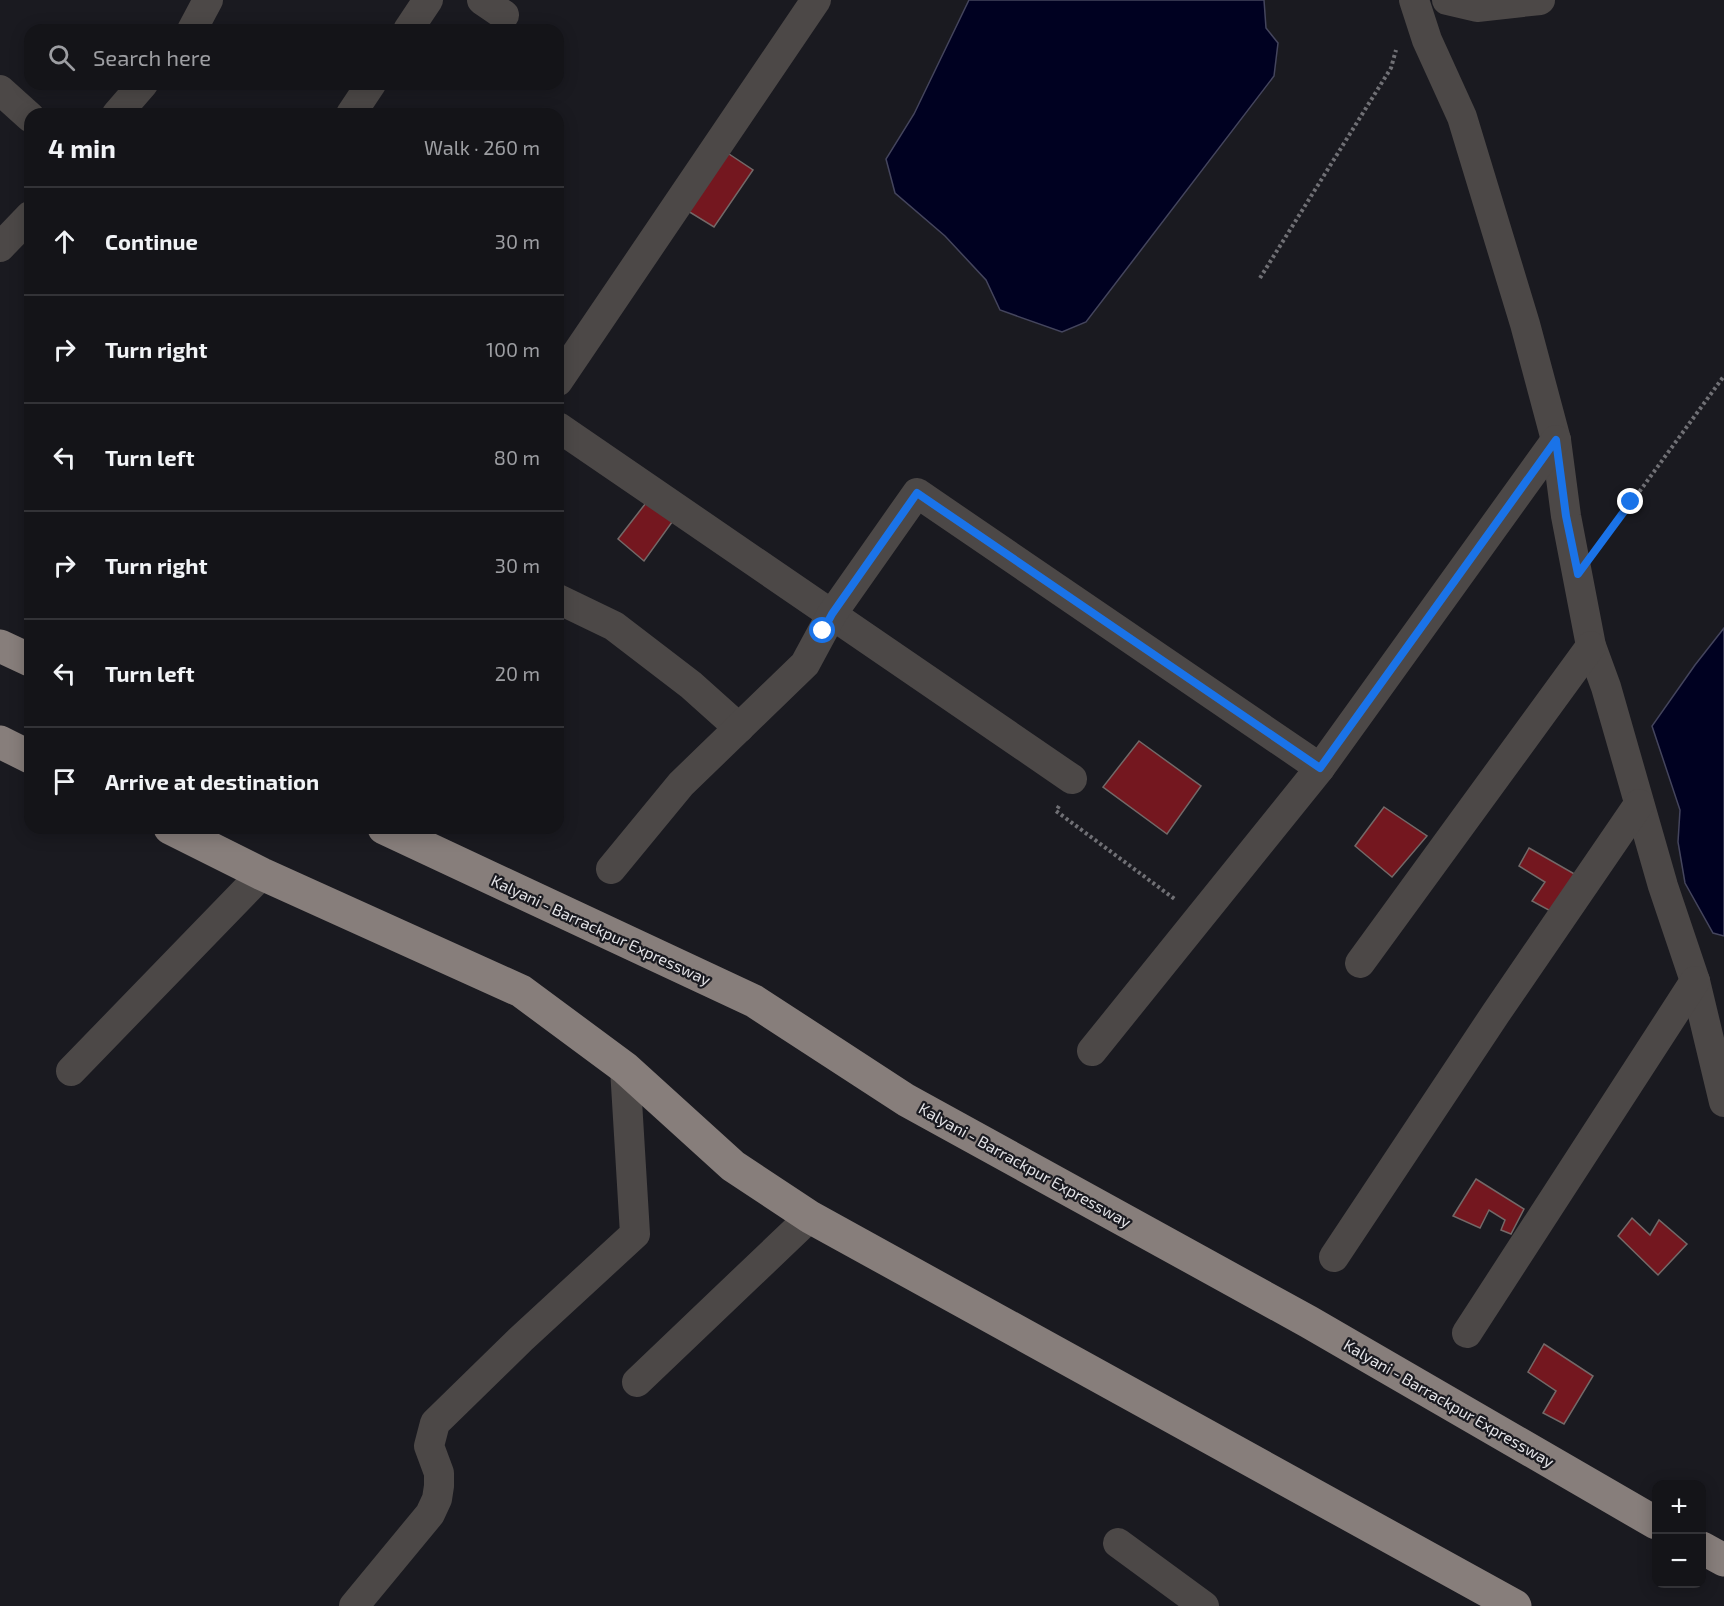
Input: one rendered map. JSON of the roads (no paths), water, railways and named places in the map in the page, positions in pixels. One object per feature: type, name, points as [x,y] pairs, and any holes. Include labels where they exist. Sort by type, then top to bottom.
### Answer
[{"type":"highway","points":[[0,646],[24,657]]},
{"type":"highway","points":[[0,742],[24,755]]},
{"type":"highway","points":[[182,834],[262,874],[521,991],[625,1068],[733,1166],[810,1217],[1515,1606]]},
{"type":"highway","name":"Kalyani - Barrackpur Expressway","points":[[397,834],[754,1001],[906,1100],[1309,1322],[1652,1522]]},
{"type":"highway","points":[[1706,1551],[1724,1560]]},
{"type":"street","points":[[195,24],[208,0]]},
{"type":"street","points":[[412,24],[428,0]]},
{"type":"street","points":[[564,372],[816,0]]},
{"type":"street","points":[[1414,0],[1428,40],[1462,117],[1525,324],[1556,440],[1566,516],[1591,646],[1606,687],[1639,804],[1695,981],[1724,1102]]},
{"type":"street","points":[[1447,0],[1477,7],[1540,0]]},
{"type":"street","points":[[0,90],[24,112]]},
{"type":"street","points":[[122,108],[137,90]]},
{"type":"street","points":[[355,108],[367,90]]},
{"type":"street","points":[[0,247],[24,222]]},
{"type":"street","points":[[564,431],[1072,779]]},
{"type":"street","points":[[1092,1051],[1320,768],[1556,440]]},
{"type":"street","points":[[611,869],[681,784],[805,664],[832,614],[917,493],[1320,768]]},
{"type":"street","points":[[564,602],[614,626],[691,685],[739,728]]},
{"type":"street","points":[[1360,963],[1591,646]]},
{"type":"street","points":[[1334,1257],[1496,1013],[1639,804]]},
{"type":"street","points":[[71,1071],[262,874]]},
{"type":"street","points":[[1467,1332],[1695,981]]},
{"type":"street","points":[[354,1606],[430,1514],[437,1499],[439,1473],[429,1446],[435,1423],[634,1234],[625,1068]]},
{"type":"street","points":[[637,1382],[810,1217]]},
{"type":"street","points":[[1118,1544],[1204,1606]]},
{"type":"water","points":[[969,0],[1264,0],[1266,28],[1278,43],[1274,76],[1086,322],[1062,332],[1000,310],[986,280],[945,236],[895,193],[886,159],[914,114]]},
{"type":"water","points":[[1724,628],[1724,936],[1713,933],[1685,883],[1678,842],[1680,810],[1652,726]]}]
